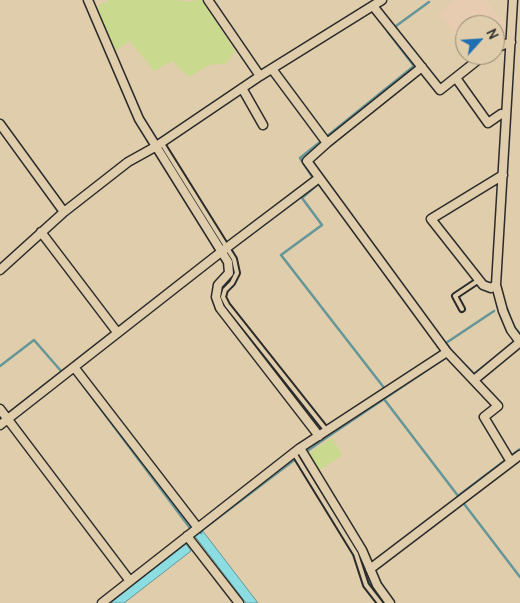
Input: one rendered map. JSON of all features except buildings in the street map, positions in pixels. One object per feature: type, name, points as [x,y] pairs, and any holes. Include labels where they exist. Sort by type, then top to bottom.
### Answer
[{"type":"street","points":[[88,0],[139,119],[158,144],[224,249],[229,273],[218,285],[216,297],[220,308],[319,436]]},
{"type":"street","points":[[208,0],[260,76]]},
{"type":"street","points":[[0,270],[64,212],[128,162],[260,76],[382,0]]},
{"type":"street","points":[[474,380],[520,342],[503,311],[496,285],[513,0]]},
{"type":"street","points":[[373,6],[440,90],[472,65]]},
{"type":"street","points":[[505,44],[511,42]]},
{"type":"street","points":[[422,67],[307,161],[450,354],[498,406],[484,417],[509,459]]},
{"type":"street","points":[[272,69],[327,144]]},
{"type":"street","points":[[456,78],[488,123],[501,114],[506,114]]},
{"type":"street","points":[[242,88],[263,125]]},
{"type":"street","points":[[0,124],[64,212]]},
{"type":"street","points":[[496,285],[491,288],[479,280],[431,219],[503,175]]},
{"type":"street","points":[[0,425],[224,249],[319,178]]},
{"type":"street","points":[[41,232],[117,332]]},
{"type":"street","points":[[102,603],[130,581],[192,541],[198,528],[299,454],[319,436],[450,354]]},
{"type":"street","points":[[74,367],[198,528]]},
{"type":"street","points":[[0,409],[130,581]]},
{"type":"street","points":[[299,454],[362,550],[377,585],[390,603]]},
{"type":"street","points":[[370,569],[461,500],[509,459],[520,455]]},
{"type":"street","points":[[192,541],[239,603]]},
{"type":"lane","points":[[224,249],[234,259],[237,273],[232,283],[225,290],[224,297],[228,305],[327,431]]},
{"type":"lane","points":[[462,309],[455,296],[479,280]]},
{"type":"lane","points":[[299,454],[356,554],[366,585],[380,603]]},
{"type":"shaded area","points":[[453,0],[486,0],[497,15],[455,15],[455,34],[440,14]]},
{"type":"shaded area","points":[[505,25],[508,29],[507,39],[505,40]]},
{"type":"green space","points":[[109,0],[180,0],[182,2],[202,0],[235,51],[227,63],[209,65],[189,77],[172,61],[154,71],[130,41],[115,51],[97,7]]},
{"type":"green space","points":[[332,438],[342,455],[318,471],[308,454]]},
{"type":"water","points":[[202,530],[258,603],[246,603],[194,535]]},
{"type":"water","points":[[186,544],[191,551],[124,603],[109,603]]},
{"type":"waterway","points":[[396,26],[429,2]]},
{"type":"waterway","points":[[326,137],[414,66],[388,32]]},
{"type":"waterway","points":[[313,178],[300,158],[320,142]]},
{"type":"waterway","points":[[317,185],[302,198],[322,225],[281,255],[385,389]]},
{"type":"waterway","points":[[216,236],[230,258],[233,269],[230,280],[221,287]]},
{"type":"waterway","points":[[507,308],[512,324],[520,334]]},
{"type":"waterway","points":[[494,311],[446,343],[452,352],[474,374],[502,352]]},
{"type":"waterway","points":[[240,328],[326,438],[300,456],[335,512]]},
{"type":"waterway","points":[[0,366],[34,340],[61,371]]},
{"type":"waterway","points":[[326,438],[445,358]]},
{"type":"waterway","points":[[85,388],[190,528]]},
{"type":"waterway","points":[[384,399],[520,577]]},
{"type":"waterway","points":[[458,496],[520,449]]},
{"type":"waterway","points":[[201,533],[202,530],[297,458]]},
{"type":"waterway","points":[[359,553],[369,581],[385,603]]}]
